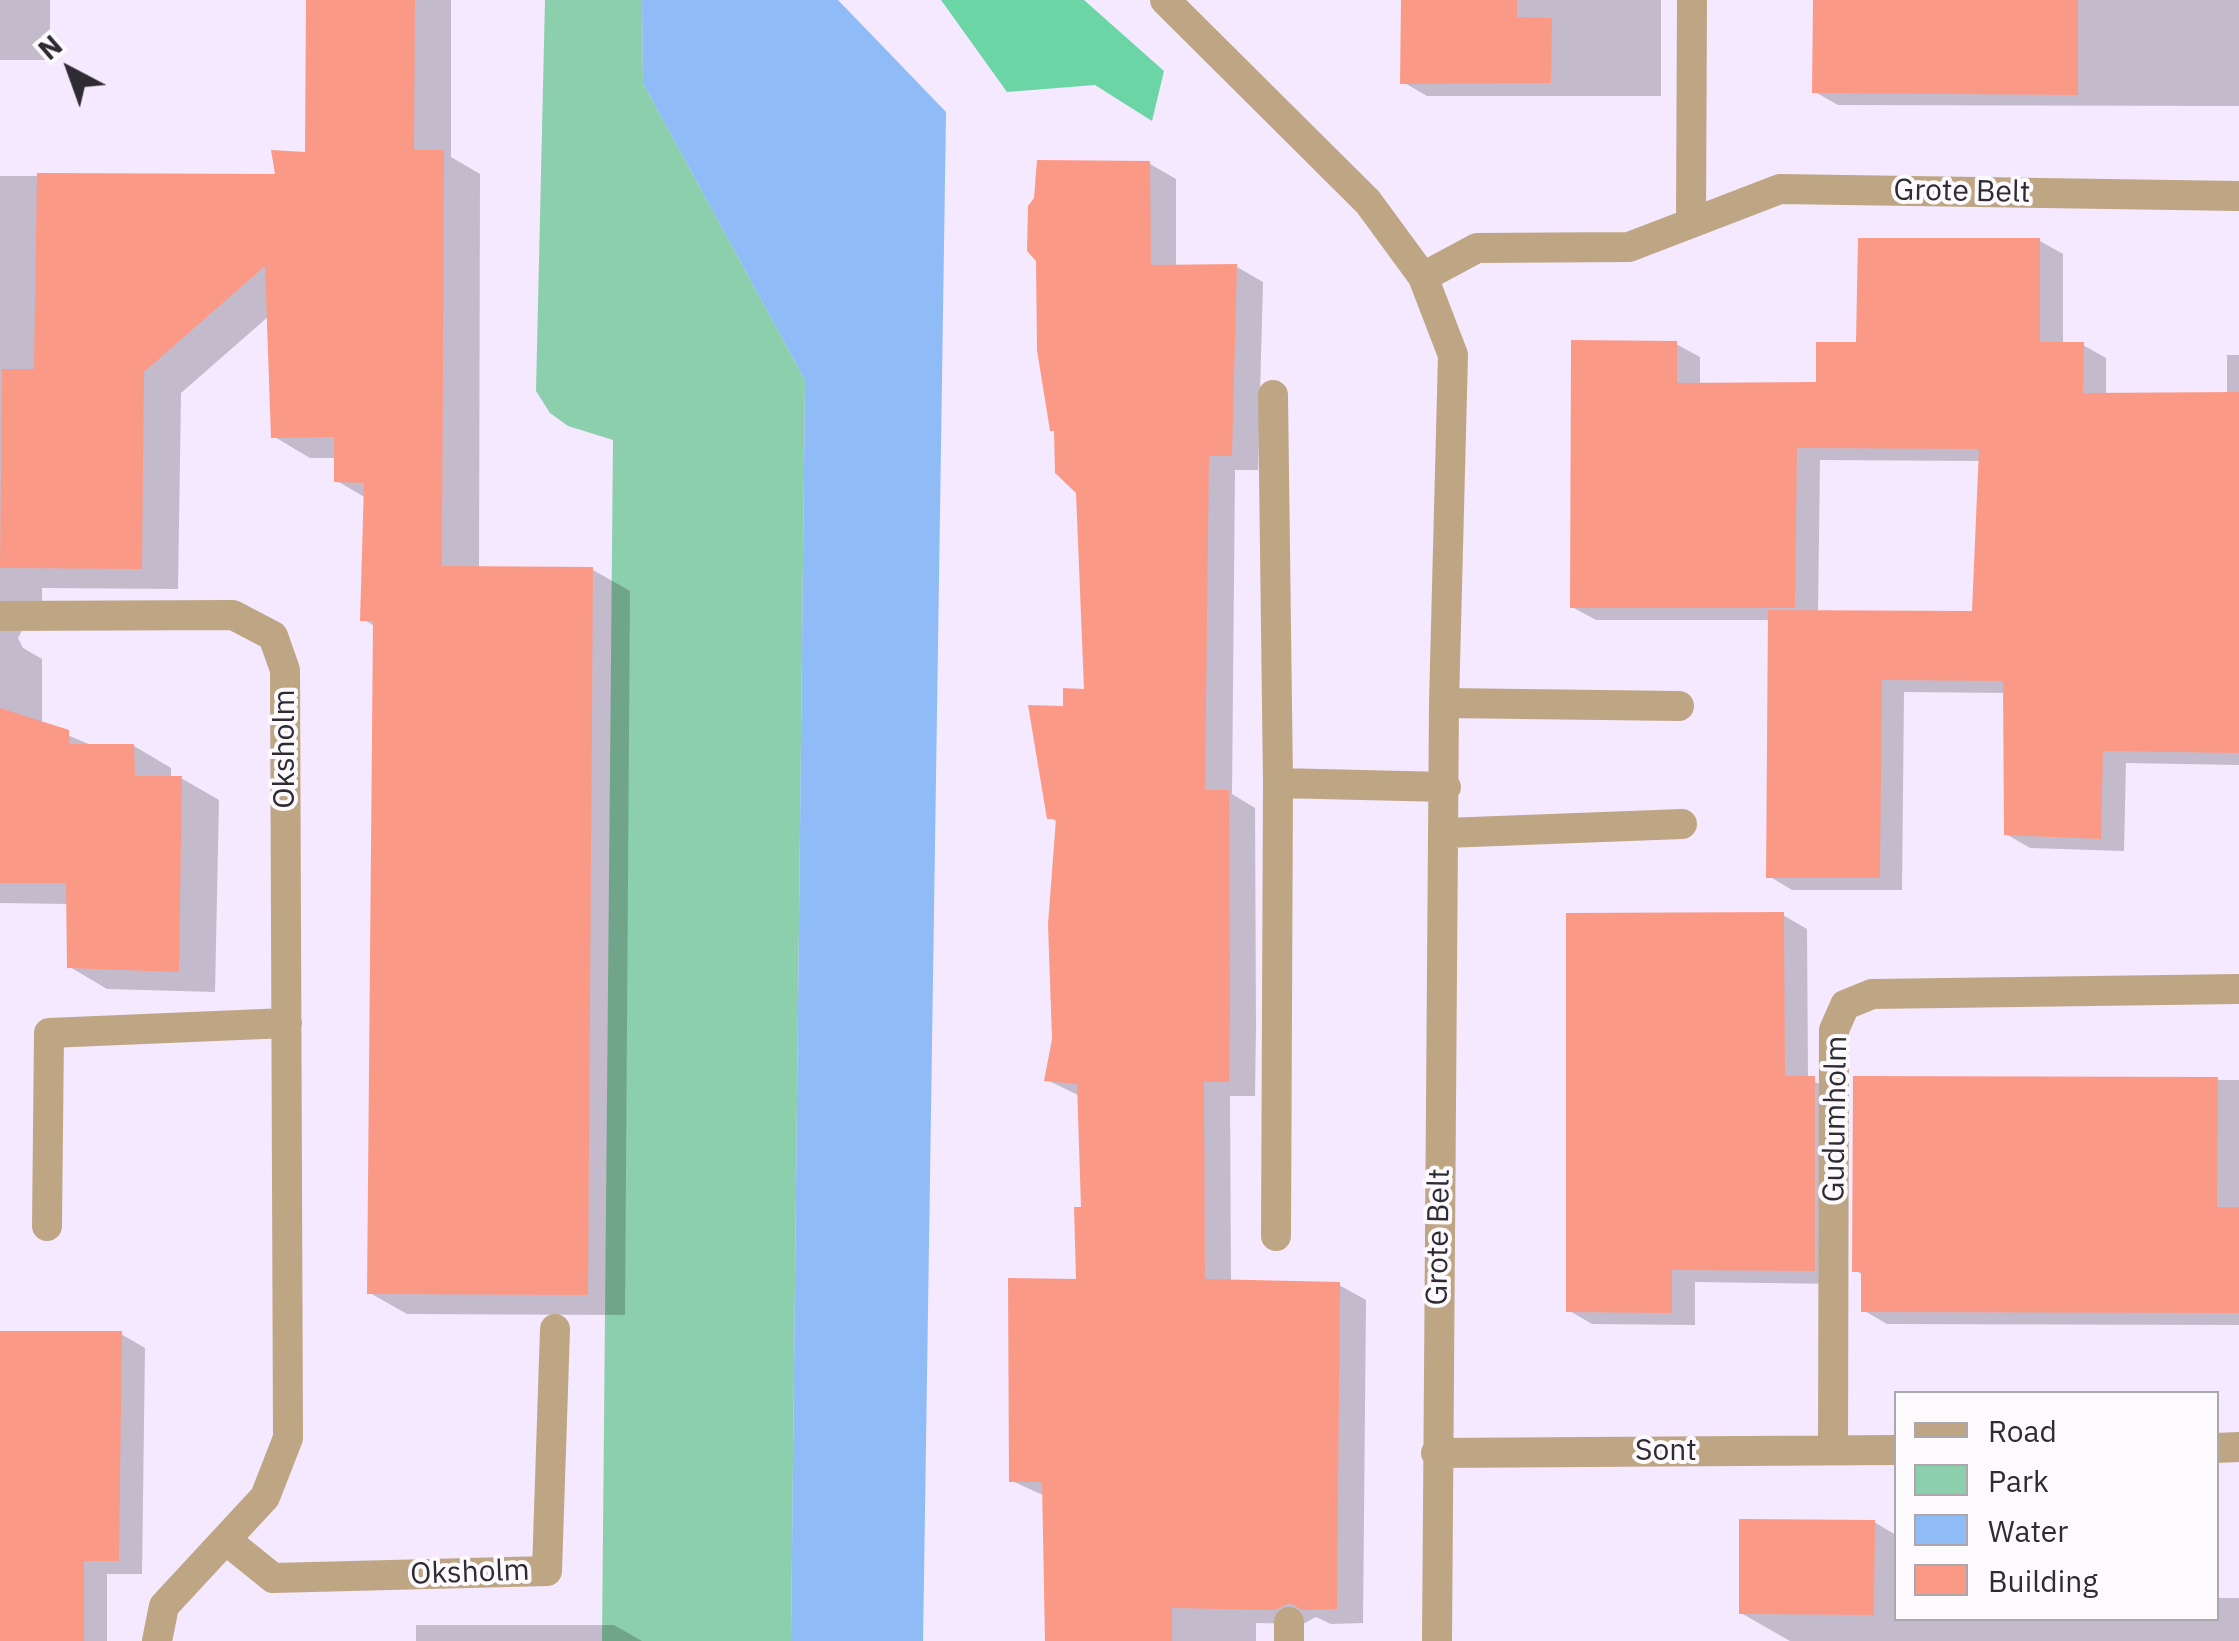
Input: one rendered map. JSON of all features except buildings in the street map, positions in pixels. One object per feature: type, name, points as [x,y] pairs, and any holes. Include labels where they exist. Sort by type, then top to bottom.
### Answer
[{"type":"street","name":"Grote Belt","points":[[1165,0],[1368,202],[1423,277],[1454,354],[1444,703],[1436,1453],[1438,1641]]},
{"type":"street","points":[[1691,220],[1692,0]]},
{"type":"street","name":"Grote Belt","points":[[1423,277],[1477,248],[1629,247],[1780,189],[2239,196]]},
{"type":"street","points":[[1273,395],[1278,783],[1276,1236]]},
{"type":"street","name":"Oksholm","points":[[0,616],[233,615],[273,636],[285,670],[288,1438],[265,1497],[164,1606],[157,1641]]},
{"type":"street","points":[[1444,703],[1679,706]]},
{"type":"street","points":[[1278,783],[1446,787]]},
{"type":"street","points":[[1445,832],[1682,824]]},
{"type":"street","name":"Gudumholm","points":[[1833,1450],[1834,1030],[1845,1004],[1872,994],[2239,988]]},
{"type":"street","points":[[48,1226],[49,1033],[287,1023]]},
{"type":"street","name":"Oksholm","points":[[226,1540],[272,1578],[547,1570],[554,1329]]},
{"type":"street","name":"Sont","points":[[1436,1453],[1894,1450]]},
{"type":"green space","points":[[545,0],[642,0],[643,83],[805,380],[791,1641],[602,1641],[613,440],[568,426],[550,413],[536,391]]},
{"type":"green space","points":[[941,0],[1084,0],[1164,71],[1152,121],[1095,85],[1007,92]]},
{"type":"water","points":[[642,0],[838,0],[946,112],[923,1641],[791,1641],[805,380],[643,83]]}]
